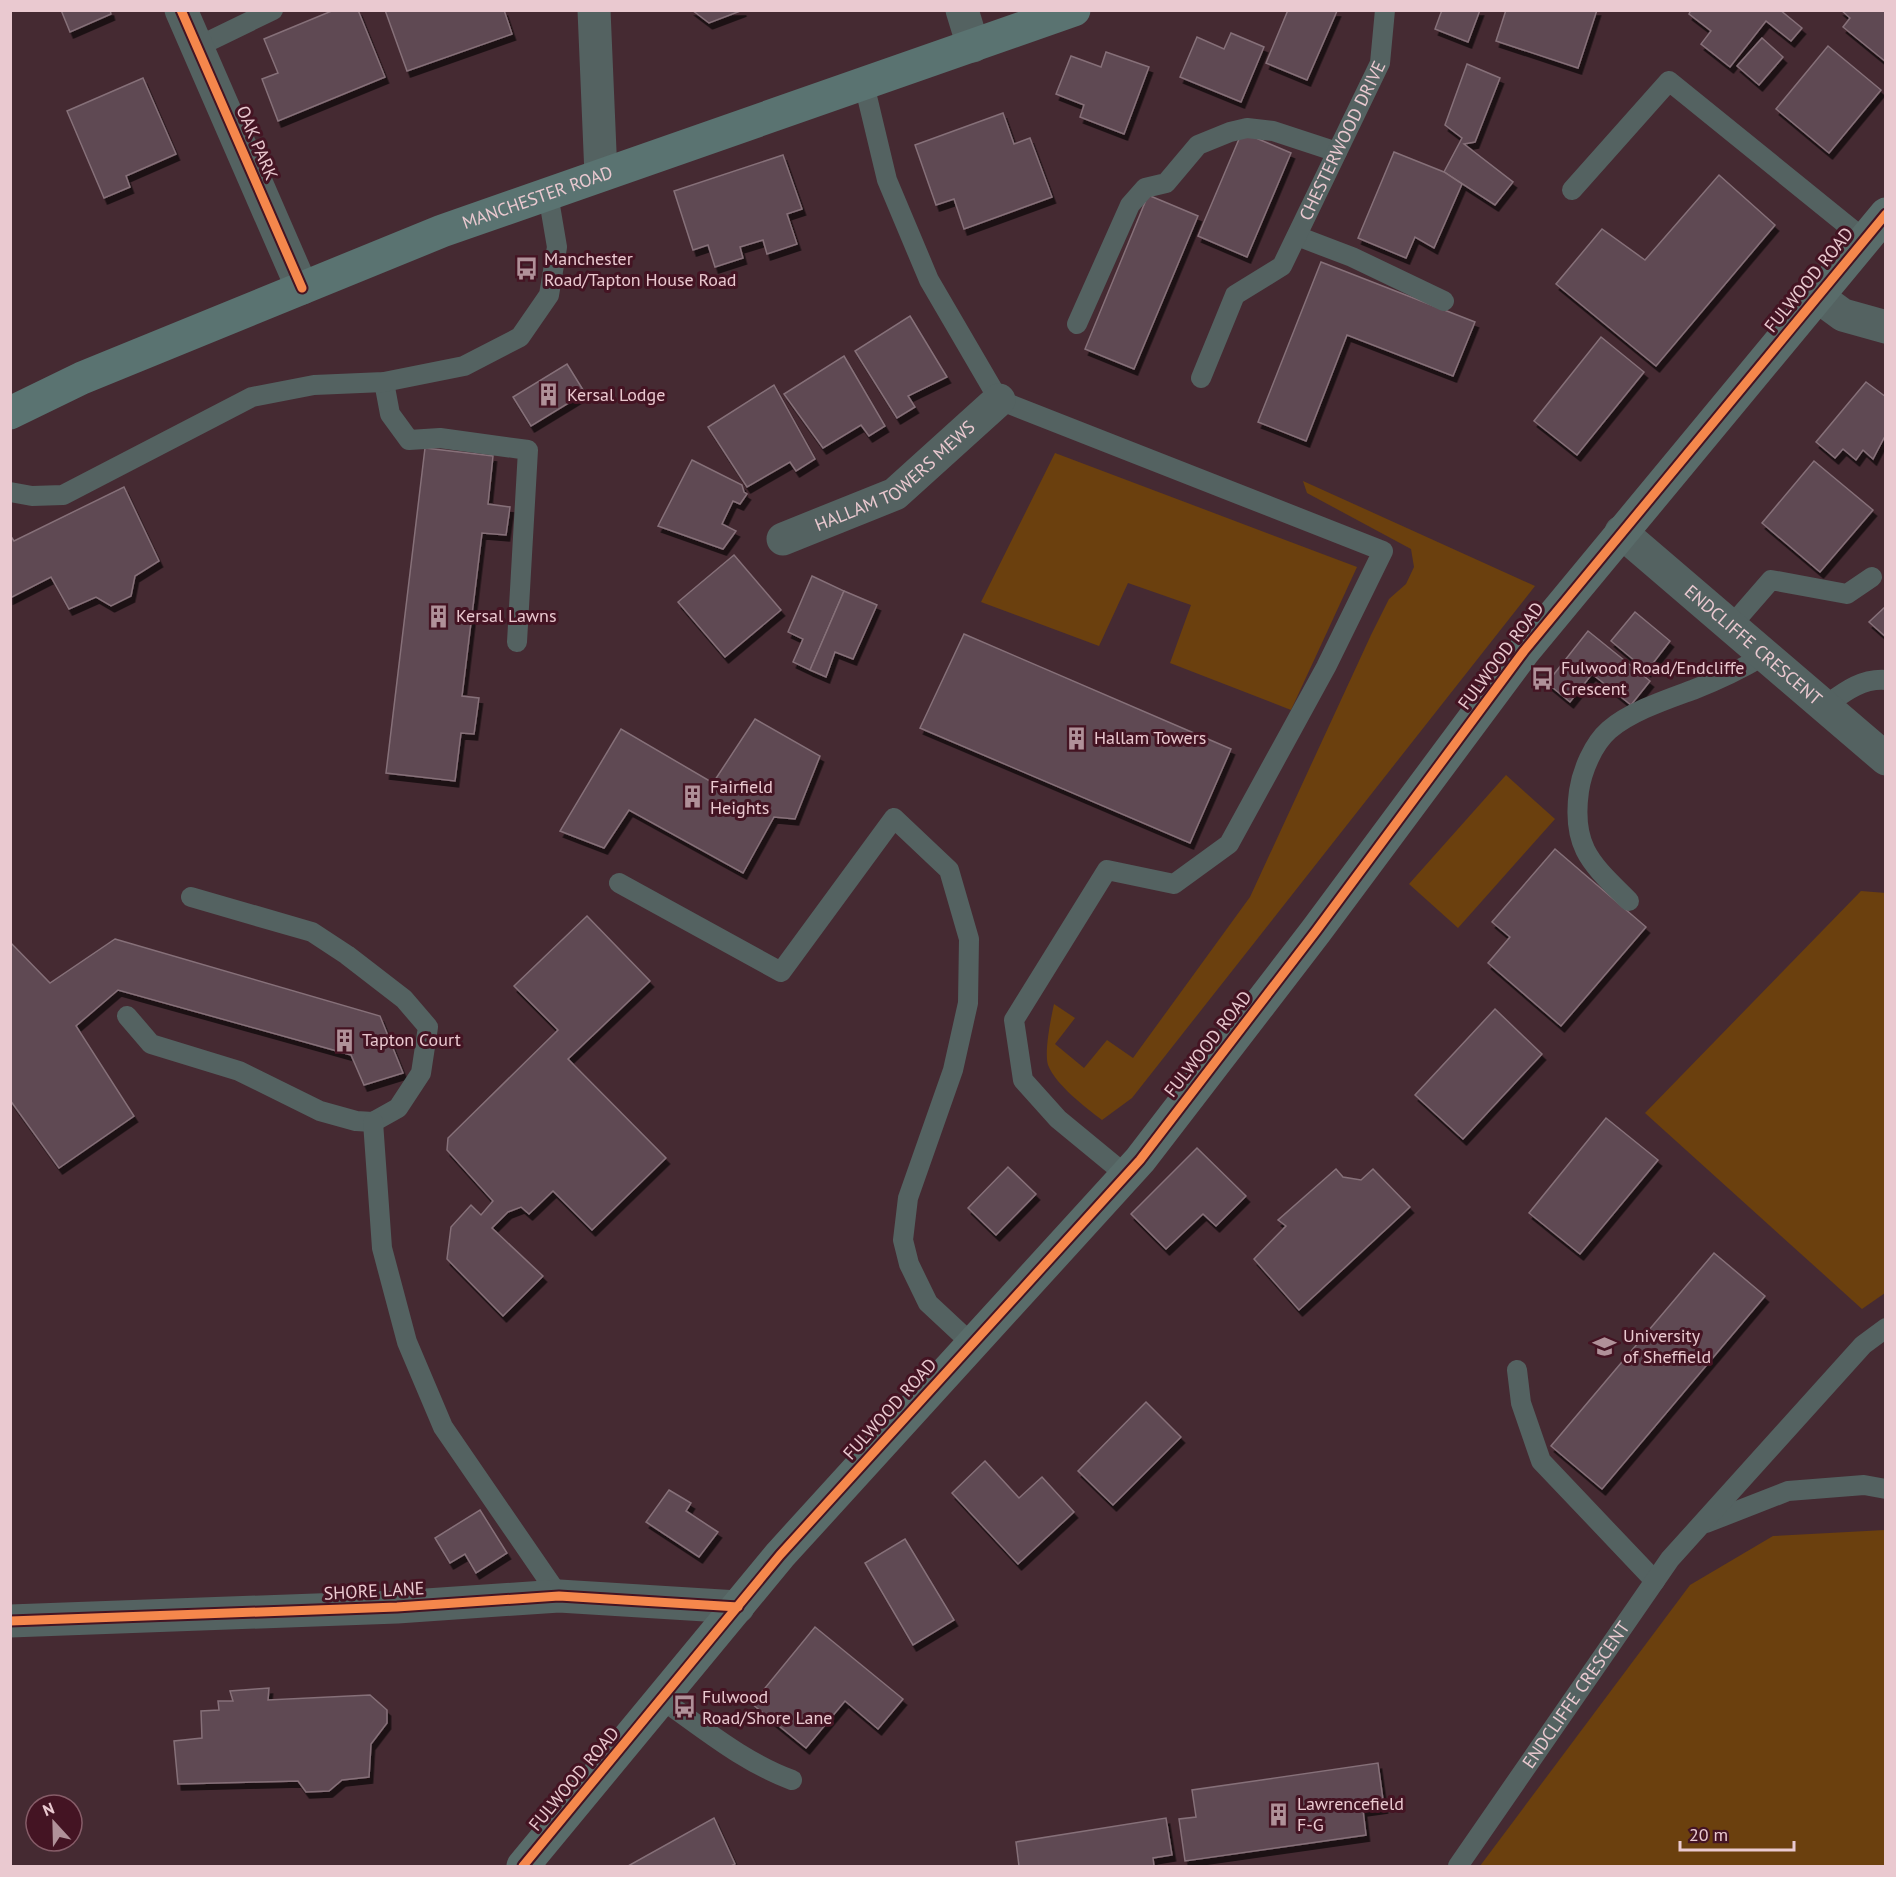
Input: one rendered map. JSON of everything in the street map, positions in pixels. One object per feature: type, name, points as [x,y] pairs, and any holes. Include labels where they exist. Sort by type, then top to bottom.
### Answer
[{"type":"main road","name":"MANCHESTER ROAD","points":[[10,413],[81,378],[442,231],[1074,10]]},
{"type":"street","name":"OAK PARK","points":[[181,10],[302,288]]},
{"type":"street","points":[[594,10],[602,175]]},
{"type":"street","points":[[962,10],[973,46]]},
{"type":"street","name":"FULWOOD ROAD","points":[[523,1866],[780,1555],[1126,1175],[1316,931],[1524,651],[1886,214]]},
{"type":"street","points":[[1817,296],[1843,315],[1886,327]]},
{"type":"street","name":"HALLAM TOWERS MEWS","points":[[783,539],[895,494],[999,400]]},
{"type":"street","name":"ENDCLIFFE CRESCENT","points":[[1621,532],[1886,759]]},
{"type":"street","name":"SHORE LANE","points":[[10,1621],[397,1607],[559,1596],[738,1606]]},
{"type":"lane","points":[[197,47],[273,10]]},
{"type":"lane","name":"CHESTERWOOD DRIVE","points":[[1201,378],[1235,295],[1282,266],[1297,236],[1380,63],[1385,10]]},
{"type":"lane","points":[[1572,190],[1669,81],[1864,239]]},
{"type":"lane","points":[[864,84],[887,180],[929,280],[999,400],[1383,551],[1326,667],[1229,844],[1174,884],[1107,870],[1014,1020],[1023,1080],[1058,1119],[1126,1175]]},
{"type":"lane","points":[[1077,324],[1130,205],[1145,188],[1166,183],[1197,145],[1247,128],[1273,131],[1337,152]]},
{"type":"lane","points":[[10,492],[32,496],[63,495],[252,397],[314,385],[384,382],[464,366],[520,336],[549,295],[557,247],[548,194]]},
{"type":"lane","points":[[1297,236],[1352,257],[1444,301]]},
{"type":"lane","points":[[384,382],[390,414],[409,440],[440,438],[528,450],[517,642]]},
{"type":"lane","points":[[1731,626],[1771,580],[1847,594],[1872,578]]},
{"type":"lane","points":[[1629,900],[1595,867],[1582,848],[1577,805],[1581,777],[1589,758],[1608,731],[1638,712],[1698,688],[1765,655]]},
{"type":"lane","points":[[1825,706],[1850,687],[1886,680]]},
{"type":"lane","points":[[620,883],[781,972],[894,818],[949,870],[969,939],[968,1003],[953,1070],[909,1198],[903,1240],[909,1264],[928,1303],[972,1344]]},
{"type":"lane","points":[[127,1016],[151,1044],[239,1071],[320,1111],[356,1121],[373,1122],[398,1108],[421,1073],[428,1027],[404,999],[347,955],[312,932],[191,897]]},
{"type":"lane","points":[[373,1122],[382,1248],[407,1342],[443,1426],[559,1596]]},
{"type":"lane","name":"ENDCLIFFE CRESCENT","points":[[1458,1866],[1670,1559],[1863,1345],[1886,1328]]},
{"type":"lane","points":[[1517,1370],[1521,1403],[1541,1461],[1655,1581]]},
{"type":"lane","name":"ENDCLIFFE CRESCENT","points":[[1701,1525],[1788,1491],[1864,1485],[1886,1489]]},
{"type":"lane","points":[[661,1699],[742,1756],[766,1770],[792,1779]]},
{"type":"shaded area","points":[[1055,453],[1357,567],[1291,710],[1170,663],[1191,605],[1128,583],[1099,646],[981,602]]},
{"type":"shaded area","points":[[1303,481],[1535,586],[1132,1098],[1102,1120],[1064,1088],[1048,1065],[1047,1044],[1054,1004],[1075,1018],[1055,1044],[1084,1068],[1107,1040],[1133,1058],[1250,897],[1371,635],[1389,599],[1406,584],[1414,567],[1411,549],[1307,493]]},
{"type":"shaded area","points":[[1506,775],[1555,819],[1458,928],[1409,884]]},
{"type":"shaded area","points":[[1861,891],[1886,893],[1885,1293],[1862,1309],[1645,1113]]},
{"type":"shaded area","points":[[1885,1530],[1885,1866],[1480,1866],[1690,1585],[1773,1536]]},
{"type":"building","points":[[61,10],[110,10],[111,14],[70,32]]},
{"type":"building","points":[[334,10],[358,10],[385,77],[278,121],[262,79],[278,73],[264,39]]},
{"type":"building","points":[[385,10],[504,10],[512,34],[407,71]]},
{"type":"building","points":[[692,10],[743,10],[709,23]]},
{"type":"building","points":[[1288,10],[1337,11],[1307,80],[1266,63]]},
{"type":"building","points":[[1442,10],[1480,10],[1468,42],[1435,29]]},
{"type":"building","points":[[1506,10],[1597,10],[1578,68],[1496,41]]},
{"type":"building","points":[[1691,10],[1780,10],[1802,28],[1791,41],[1766,21],[1730,67],[1701,44],[1711,31],[1689,14]]},
{"type":"building","points":[[1841,10],[1886,10],[1886,62],[1843,27],[1850,18]]},
{"type":"building","points":[[1231,33],[1264,47],[1241,102],[1180,77],[1197,37],[1224,49]]},
{"type":"building","points":[[1762,38],[1783,57],[1759,85],[1737,66]]},
{"type":"building","points":[[1828,46],[1881,90],[1829,153],[1776,109]]},
{"type":"building","points":[[1106,52],[1149,67],[1124,134],[1080,117],[1084,105],[1056,94],[1071,56],[1101,67]]},
{"type":"building","points":[[1467,64],[1500,78],[1475,142],[1464,144],[1513,182],[1495,205],[1444,172],[1462,138],[1445,125]]},
{"type":"building","points":[[143,78],[176,154],[126,176],[130,187],[104,198],[67,111]]},
{"type":"building","points":[[1003,113],[1014,144],[1030,138],[1052,197],[964,229],[954,199],[936,205],[915,145]]},
{"type":"building","points":[[1242,132],[1291,153],[1247,257],[1198,236]]},
{"type":"building","points":[[1394,152],[1444,172],[1462,184],[1434,248],[1415,237],[1406,258],[1358,238]]},
{"type":"building","points":[[783,155],[802,209],[787,214],[797,244],[767,254],[763,240],[740,247],[743,258],[715,267],[708,245],[693,250],[674,191]]},
{"type":"building","points":[[1719,175],[1775,225],[1656,366],[1556,284],[1602,229],[1645,260]]},
{"type":"building","points":[[1148,195],[1198,216],[1134,369],[1085,349]]},
{"type":"building","points":[[1321,262],[1475,322],[1453,376],[1347,335],[1306,441],[1258,422]]},
{"type":"building","points":[[910,316],[947,377],[908,396],[915,407],[897,418],[855,351]]},
{"type":"building","points":[[1601,337],[1644,372],[1577,455],[1534,421]]},
{"type":"building","points":[[844,356],[885,426],[869,436],[861,425],[823,448],[784,394]]},
{"type":"building","name":"Kersal Lodge","points":[[567,364],[585,393],[531,426],[513,397]]},
{"type":"building","points":[[1866,382],[1886,397],[1886,440],[1884,438],[1873,459],[1863,450],[1856,460],[1843,449],[1835,458],[1816,442]]},
{"type":"building","points":[[774,385],[815,459],[796,471],[790,462],[747,487],[708,427]]},
{"type":"building","name":"Kersal Lawns","points":[[425,448],[493,456],[488,504],[510,507],[506,535],[482,533],[462,696],[479,698],[474,734],[461,733],[455,781],[386,773]]},
{"type":"building","points":[[692,460],[742,485],[747,494],[740,504],[733,501],[722,524],[736,531],[723,549],[658,526]]},
{"type":"building","points":[[1814,461],[1873,510],[1820,572],[1762,523]]},
{"type":"building","points":[[124,487],[159,561],[135,576],[131,596],[111,606],[96,597],[69,609],[51,577],[10,598],[10,535],[14,541]]},
{"type":"building","points":[[734,555],[781,610],[725,657],[678,602]]},
{"type":"building","points":[[812,576],[844,591],[810,670],[793,662],[803,639],[788,632]]},
{"type":"building","points":[[844,591],[877,605],[853,659],[835,652],[826,677],[810,670]]},
{"type":"building","points":[[1886,606],[1886,637],[1869,622]]},
{"type":"building","points":[[1635,612],[1670,641],[1647,671],[1611,641]]},
{"type":"building","points":[[1588,631],[1650,681],[1631,705],[1592,674],[1570,702],[1547,683]]},
{"type":"building","name":"Hallam Towers","points":[[964,634],[1231,749],[1190,843],[920,728]]},
{"type":"building","name":"Fairfield Heights","points":[[755,719],[820,756],[795,819],[774,817],[743,873],[629,810],[604,848],[560,831],[621,729],[713,783]]},
{"type":"building","points":[[1555,849],[1646,927],[1561,1026],[1488,963],[1510,937],[1492,922]]},
{"type":"building","points":[[587,916],[650,981],[568,1059],[666,1158],[592,1230],[553,1191],[529,1214],[521,1207],[508,1212],[492,1228],[543,1276],[503,1316],[447,1259],[451,1227],[471,1205],[481,1215],[493,1201],[447,1150],[448,1138],[558,1030],[514,986]]},
{"type":"building","name":"Tapton Court","points":[[115,939],[380,1016],[403,1073],[364,1085],[351,1055],[118,990],[76,1026],[134,1116],[59,1168],[10,1100],[10,942],[50,983]]},
{"type":"building","points":[[1495,1009],[1542,1054],[1463,1139],[1415,1095]]},
{"type":"building","points":[[1606,1118],[1658,1160],[1580,1254],[1529,1213]]},
{"type":"building","points":[[1197,1148],[1246,1196],[1216,1226],[1203,1214],[1166,1249],[1131,1214]]},
{"type":"building","points":[[1008,1167],[1036,1194],[996,1235],[968,1208]]},
{"type":"building","points":[[1336,1169],[1343,1177],[1361,1180],[1373,1169],[1410,1207],[1299,1310],[1254,1259],[1286,1226],[1278,1220]]},
{"type":"building","points":[[1714,1253],[1765,1296],[1602,1489],[1551,1446]]},
{"type":"building","points":[[1146,1402],[1181,1437],[1113,1505],[1078,1471]]},
{"type":"building","points":[[985,1461],[1019,1498],[1042,1477],[1074,1512],[1018,1564],[952,1493]]},
{"type":"building","points":[[669,1490],[691,1503],[686,1511],[718,1532],[699,1557],[646,1522]]},
{"type":"building","points":[[480,1510],[507,1553],[476,1573],[465,1554],[450,1563],[435,1538]]},
{"type":"building","points":[[905,1539],[954,1620],[913,1645],[865,1563]]},
{"type":"building","points":[[815,1627],[903,1699],[878,1729],[845,1701],[806,1748],[752,1704]]},
{"type":"building","points":[[269,1688],[268,1700],[370,1695],[387,1710],[387,1723],[371,1744],[369,1777],[342,1780],[329,1791],[306,1792],[298,1781],[178,1784],[174,1741],[202,1738],[201,1711],[219,1710],[218,1701],[233,1701],[230,1691]]},
{"type":"building","name":"Lawrencefield F-G","points":[[1378,1763],[1384,1807],[1363,1810],[1366,1835],[1185,1861],[1179,1819],[1196,1817],[1192,1790]]},
{"type":"building","points":[[714,1818],[735,1864],[731,1866],[628,1866]]},
{"type":"building","points":[[1166,1818],[1172,1855],[1153,1858],[1154,1866],[1019,1866],[1016,1842]]},
{"type":"cycle path","points":[[181,10],[302,288]]},
{"type":"cycle path","points":[[523,1866],[780,1555],[1140,1160],[1316,931],[1524,651],[1886,214]]},
{"type":"cycle path","points":[[10,1621],[397,1607],[559,1596],[738,1607]]},
{"type":"place","name":"Manchester Road/Tapton House Road","points":[[526,269]]},
{"type":"place","name":"Kersal Lodge","points":[[549,395]]},
{"type":"place","name":"Kersal Lawns","points":[[438,616]]},
{"type":"place","name":"Fulwood Road/Endcliffe Crescent","points":[[1543,678]]},
{"type":"place","name":"Hallam Towers","points":[[1076,738]]},
{"type":"place","name":"Fairfield Heights","points":[[692,797]]},
{"type":"place","name":"Tapton Court","points":[[344,1040]]},
{"type":"place","name":"University of Sheffield","points":[[1605,1346]]},
{"type":"place","name":"Fulwood Road/Shore Lane","points":[[684,1707]]},
{"type":"place","name":"Lawrencefield F-G","points":[[1279,1814]]}]
